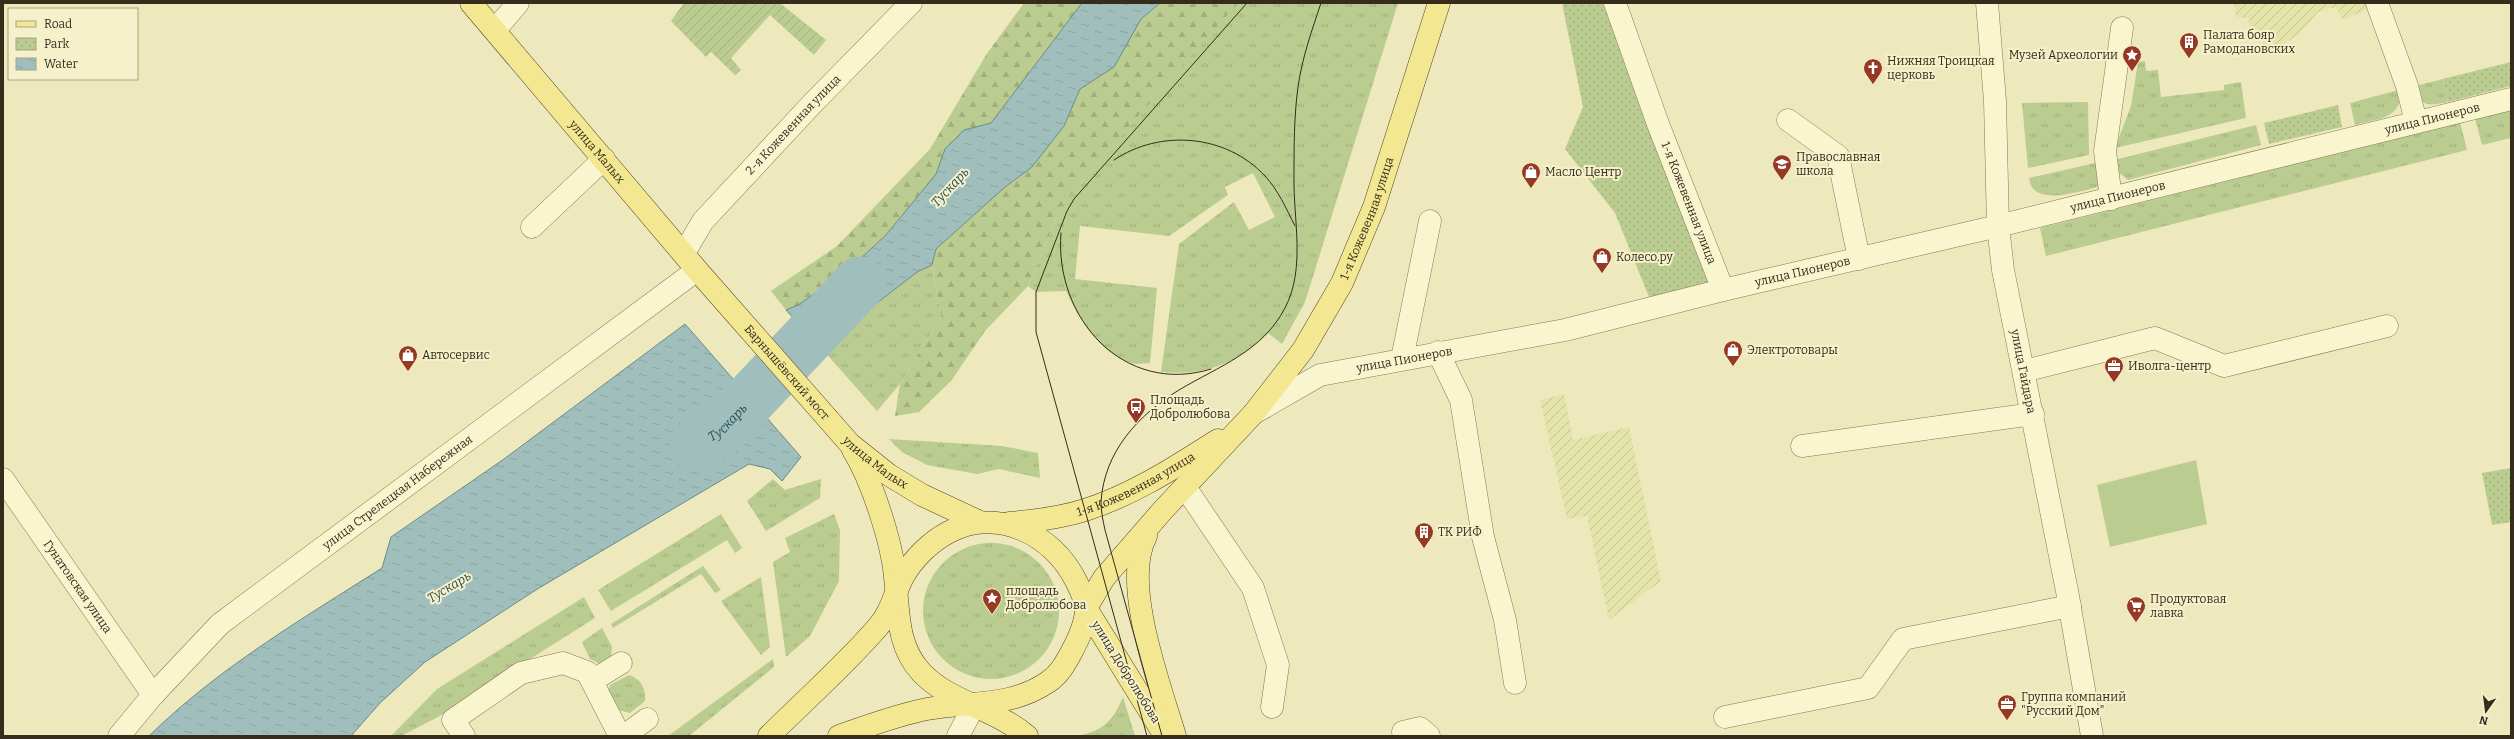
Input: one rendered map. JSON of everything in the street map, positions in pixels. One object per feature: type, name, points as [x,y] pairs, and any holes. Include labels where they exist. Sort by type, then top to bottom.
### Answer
[{"type":"main road","name":"улица Малых","points":[[471,3],[690,261],[725,299]]},
{"type":"main road","name":"1-я Кожевенная улица","points":[[839,736],[926,709],[1009,700],[1032,691],[1050,681],[1064,666],[1078,641],[1086,608],[1104,578],[1154,521],[1254,413],[1303,350],[1342,283],[1374,207],[1439,3]]},
{"type":"main road","name":"Барнышёвский мост","points":[[725,299],[850,444]]},
{"type":"main road","name":"1-я Кожевенная улица","points":[[1005,524],[1042,520],[1085,510],[1124,495],[1157,478],[1225,436],[1254,413]]},
{"type":"main road","name":"улица Малых","points":[[850,444],[889,475],[922,495],[980,522]]},
{"type":"main road","name":"улица Малых","points":[[850,444],[872,494],[889,544],[895,578],[895,598]]},
{"type":"main road","points":[[1154,521],[1141,545],[1138,557],[1138,591],[1146,631],[1174,736]]},
{"type":"main road","points":[[769,736],[878,627],[895,598],[906,573],[913,562],[929,547],[946,533],[965,524],[980,522],[1005,524]]},
{"type":"main road","name":"улица Добролюбова","points":[[1005,524],[1030,533],[1053,547],[1071,571],[1086,608],[1165,736]]},
{"type":"main road","points":[[895,598],[899,627],[904,642],[920,672],[948,693],[975,704],[1017,727],[1027,736]]},
{"type":"street","points":[[495,30],[518,3]]},
{"type":"street","name":"2-я Кожевенная улица","points":[[690,261],[704,222],[812,104],[911,3]]},
{"type":"street","name":"1-я Кожевенная улица","points":[[1615,3],[1658,124],[1723,290]]},
{"type":"street","name":"улица Гайдара","points":[[1987,3],[1995,101],[1998,226],[2003,270],[2033,414],[2070,606],[2092,736]]},
{"type":"street","points":[[2377,3],[2407,86],[2416,122]]},
{"type":"street","points":[[2111,199],[2105,151],[2122,28]]},
{"type":"street","name":"улица Пионеров","points":[[1254,413],[1320,375],[1402,358],[1565,330],[1723,290],[2111,199],[2511,99]]},
{"type":"street","points":[[1788,120],[1838,156],[1859,259]]},
{"type":"street","points":[[532,227],[604,159]]},
{"type":"street","points":[[1402,358],[1430,221]]},
{"type":"street","name":"улица Стрелецкая Набережная","points":[[119,736],[153,694],[220,624],[690,261]]},
{"type":"street","points":[[2024,371],[2155,338],[2224,366],[2387,326]]},
{"type":"street","points":[[1438,352],[1461,400],[1483,537],[1505,620],[1515,683]]},
{"type":"street","points":[[1802,446],[2033,414]]},
{"type":"street","name":"Гунатовская улица","points":[[3,479],[153,694]]},
{"type":"street","points":[[1185,487],[1253,588],[1278,665],[1272,707]]},
{"type":"street","points":[[1725,717],[1868,688],[1903,639],[2070,606]]},
{"type":"street","points":[[464,736],[453,720],[522,673],[563,663],[587,672],[620,736]]},
{"type":"street","points":[[592,681],[621,663]]},
{"type":"street","points":[[958,736],[975,704]]},
{"type":"street","points":[[624,736],[647,719]]},
{"type":"street","points":[[1403,732],[1420,728],[1429,736]]},
{"type":"green space","points":[[684,3],[780,3],[826,40],[814,55],[770,15],[731,58],[741,70],[735,75],[711,52],[706,57],[671,21]]},
{"type":"green space","points":[[1024,3],[1082,3],[991,123],[964,130],[945,149],[936,174],[886,235],[847,271],[798,305],[786,310],[771,291],[837,246],[930,149],[986,55]]},
{"type":"green space","points":[[1160,3],[1238,3],[1096,164],[1061,207],[1028,286],[985,331],[951,381],[919,412],[895,416],[900,384],[941,317],[932,265],[936,249],[1005,187],[1032,167],[1064,126],[1080,89],[1114,67],[1141,19]]},
{"type":"green space","points":[[1237,3],[1398,3],[1305,302],[1282,344],[1268,333],[1244,353],[1219,366],[1192,372],[1161,372],[1179,244],[1234,202],[1249,230],[1275,217],[1253,173],[1225,187],[1228,195],[1169,236],[1080,226],[1075,279],[1157,288],[1150,363],[1133,364],[1109,351],[1091,334],[1077,313],[1066,291],[1036,292],[1028,286],[1061,207],[1096,164]]},
{"type":"green space","points":[[1562,3],[1603,3],[1710,284],[1649,297],[1615,213],[1565,149],[1583,107]]},
{"type":"green space","points":[[2234,3],[2368,3],[2371,8],[2343,20],[2336,7],[2318,12],[2298,35],[2280,46],[2265,47],[2259,33],[2251,32],[2248,18],[2236,17]]},
{"type":"green space","points":[[2145,61],[2146,71],[2158,70],[2161,97],[2224,90],[2224,85],[2241,82],[2246,118],[2115,148],[2131,106],[2138,62]]},
{"type":"green space","points":[[2511,62],[2511,86],[2448,102],[2443,79]]},
{"type":"green space","points":[[2443,79],[2448,102],[2426,104],[2422,102],[2411,87]]},
{"type":"green space","points":[[2402,89],[2397,107],[2393,112],[2380,119],[2355,125],[2350,103]]},
{"type":"green space","points":[[2088,102],[2089,155],[2028,168],[2022,103]]},
{"type":"green space","points":[[2338,105],[2342,127],[2269,144],[2264,123]]},
{"type":"green space","points":[[2511,110],[2511,138],[2482,145],[2475,118]]},
{"type":"green space","points":[[2460,122],[2467,150],[2046,256],[2040,228]]},
{"type":"green space","points":[[2256,125],[2261,145],[2128,180],[2117,171],[2114,160]]},
{"type":"green space","points":[[2100,162],[2101,175],[2098,187],[2080,192],[2058,195],[2039,193],[2032,187],[2029,178]]},
{"type":"green space","points":[[932,265],[941,317],[900,384],[877,411],[822,349],[830,338],[831,324],[868,310],[917,272]]},
{"type":"green space","points":[[1564,394],[1573,440],[1629,427],[1661,581],[1609,620],[1587,516],[1567,519],[1540,400]]},
{"type":"green space","points":[[889,439],[1002,446],[1038,453],[1040,478],[999,469],[977,474],[927,465],[902,452]]},
{"type":"green space","points":[[2196,460],[2207,524],[2110,547],[2097,485]]},
{"type":"green space","points":[[2511,468],[2511,522],[2492,525],[2482,473]]},
{"type":"green space","points":[[773,479],[785,490],[821,479],[820,498],[766,531],[747,501]]},
{"type":"green space","points":[[721,514],[742,548],[735,553],[727,540],[611,611],[598,590]]},
{"type":"green space","points":[[834,514],[840,530],[839,581],[810,636],[786,657],[773,562],[790,552],[785,538]]},
{"type":"green space","name":"площадь Добролюбова","points":[[991,543],[1011,546],[1023,551],[1039,563],[1051,579],[1056,591],[1059,611],[1056,631],[1051,643],[1039,659],[1023,671],[1011,676],[991,679],[971,676],[959,671],[943,659],[931,643],[926,631],[923,611],[926,591],[931,579],[943,563],[959,551],[971,546]]},
{"type":"green space","points":[[703,566],[721,590],[715,593],[701,574],[613,628],[611,624]]},
{"type":"green space","points":[[761,577],[770,647],[761,655],[721,601]]},
{"type":"green space","points":[[584,597],[595,618],[438,717],[401,736],[391,736],[437,689]]},
{"type":"green space","points":[[602,628],[612,647],[611,657],[600,664],[590,659],[582,642]]},
{"type":"green space","points":[[773,659],[774,667],[689,736],[668,736]]},
{"type":"green space","points":[[629,675],[640,682],[645,692],[645,701],[630,713],[618,710],[608,694],[610,685]]},
{"type":"green space","points":[[1123,697],[1135,736],[1077,736],[1094,731],[1106,724],[1115,713]]},
{"type":"water","points":[[1082,3],[1160,3],[1141,19],[1114,67],[1080,89],[1064,126],[1032,167],[1005,187],[936,249],[932,265],[917,272],[868,310],[831,324],[830,338],[822,349],[786,310],[798,305],[847,271],[886,235],[936,174],[945,149],[964,130],[991,123]]},
{"type":"water","points":[[685,324],[801,457],[782,481],[770,469],[749,464],[539,588],[425,662],[380,703],[351,736],[149,736],[203,689],[261,646],[382,568],[391,537],[504,459]]},
{"type":"waterway","name":"Тускарь","points":[[696,445],[720,431],[860,283]]},
{"type":"tram line","points":[[1147,736],[1036,332],[1036,292],[1067,211],[1074,199],[1247,3]]},
{"type":"tram line","points":[[1162,736],[1105,530],[1101,505],[1104,484],[1116,451],[1137,423],[1150,411],[1179,390],[1224,365],[1252,347],[1264,336],[1285,308],[1291,293],[1297,260],[1294,192],[1294,132],[1297,98],[1305,55],[1321,3]]},
{"type":"tram line","points":[[1114,160],[1132,150],[1172,140],[1212,144],[1231,151],[1249,162],[1265,176],[1278,193],[1295,226]]},
{"type":"tram line","points":[[1061,233],[1062,264],[1069,294],[1082,321],[1101,343],[1123,360],[1150,371],[1179,374],[1211,369]]},
{"type":"place","name":"Палата бояр Рамодановских","points":[[2189,59]]},
{"type":"place","name":"Музей Археологии","points":[[2132,72]]},
{"type":"place","name":"Нижняя Троицкая церковь","points":[[1873,85]]},
{"type":"place","name":"Православная школа","points":[[1782,181]]},
{"type":"place","name":"Масло Центр","points":[[1531,189]]},
{"type":"place","name":"Колесо.ру","points":[[1602,274]]},
{"type":"place","name":"Электротовары","points":[[1733,367]]},
{"type":"place","name":"Автосервис","points":[[408,372]]},
{"type":"place","name":"Иволга-центр","points":[[2114,383]]},
{"type":"place","name":"Площадь Добролюбова","points":[[1136,424]]},
{"type":"place","name":"ТК РИФ","points":[[1424,549]]},
{"type":"place","name":"площадь Добролюбова","points":[[992,615]]},
{"type":"place","name":"Продуктовая лавка","points":[[2136,623]]},
{"type":"place","name":"Группа компаний \"Русский Дом\"","points":[[2007,721]]}]
